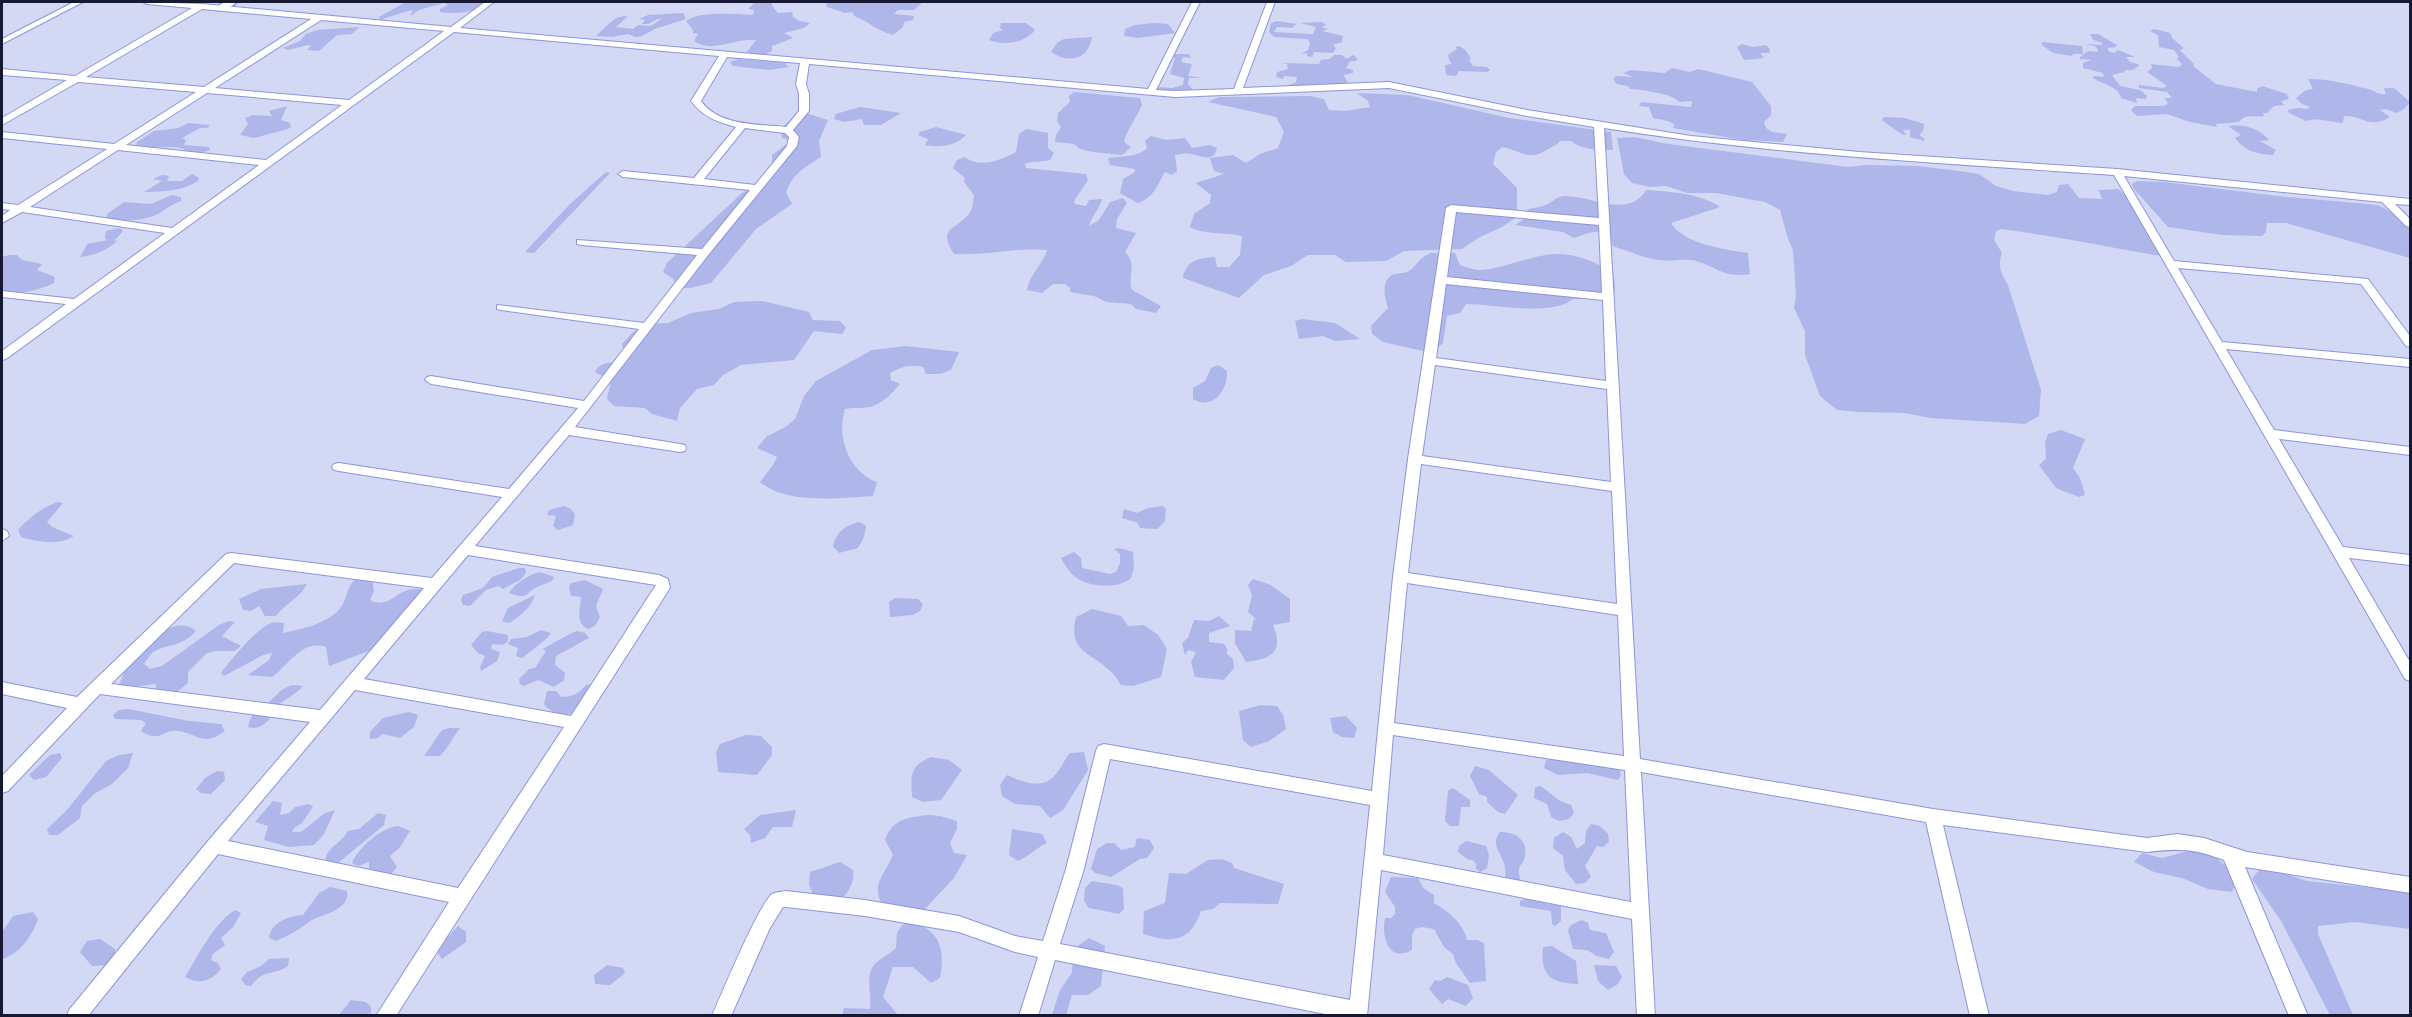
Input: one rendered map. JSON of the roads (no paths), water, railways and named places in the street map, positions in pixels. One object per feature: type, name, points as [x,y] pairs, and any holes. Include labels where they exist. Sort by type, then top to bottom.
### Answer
[{"type":"street","points":[[2,42],[79,2]]},
{"type":"street","points":[[147,2],[1182,94],[1389,85],[1599,125],[1692,139],[1847,154],[2117,172],[2410,202]]},
{"type":"street","points":[[222,8],[232,2]]},
{"type":"street","points":[[2,356],[490,2]]},
{"type":"street","points":[[1151,91],[1196,2]]},
{"type":"street","points":[[1238,90],[1271,2]]},
{"type":"street","points":[[2,122],[202,6]]},
{"type":"street","points":[[2,220],[320,17]]},
{"type":"street","points":[[76,1016],[214,846],[587,405],[705,252],[792,146],[794,137],[788,130],[742,126],[704,113],[696,101],[725,53]]},
{"type":"street","points":[[788,130],[804,111],[804,94],[801,84],[805,60]]},
{"type":"street","points":[[2,72],[349,103]]},
{"type":"street","points":[[1599,125],[1646,1016]]},
{"type":"street","points":[[697,182],[742,126]]},
{"type":"street","points":[[2,135],[266,163]]},
{"type":"street","points":[[2117,172],[2410,675]]},
{"type":"street","points":[[623,174],[759,188]]},
{"type":"street","points":[[2386,200],[2410,224]]},
{"type":"street","points":[[2,206],[174,231]]},
{"type":"street","points":[[721,1016],[764,922],[778,900],[793,899],[865,908],[959,924],[1014,944],[1358,1013],[1400,577],[1414,459],[1443,280],[1452,207],[1603,222]]},
{"type":"street","points":[[581,242],[705,252]]},
{"type":"street","points":[[2170,264],[2364,281],[2410,343]]},
{"type":"street","points":[[1443,280],[1607,297]]},
{"type":"street","points":[[2,294],[74,302]]},
{"type":"street","points":[[501,307],[647,327]]},
{"type":"street","points":[[2218,345],[2410,363]]},
{"type":"street","points":[[1430,361],[1612,386]]},
{"type":"street","points":[[431,380],[587,405]]},
{"type":"street","points":[[566,430],[680,448]]},
{"type":"street","points":[[2270,434],[2410,451]]},
{"type":"street","points":[[1414,459],[1617,487]]},
{"type":"street","points":[[339,467],[512,494]]},
{"type":"street","points":[[385,1016],[663,588],[660,580],[466,550]]},
{"type":"street","points":[[2340,552],[2410,560]]},
{"type":"street","points":[[2,786],[81,704],[231,558],[437,584]]},
{"type":"street","points":[[1400,577],[1624,610]]},
{"type":"street","points":[[352,683],[575,723]]},
{"type":"street","points":[[2,688],[81,704]]},
{"type":"street","points":[[98,688],[324,717]]},
{"type":"street","points":[[1386,728],[1632,764],[1933,816],[2147,845],[2177,841],[2204,845],[2247,860],[2410,885]]},
{"type":"street","points":[[1028,1016],[1075,869],[1104,751],[1379,800]]},
{"type":"street","points":[[1933,816],[1980,1016]]},
{"type":"street","points":[[214,846],[462,897]]},
{"type":"street","points":[[2230,855],[2299,1016]]},
{"type":"street","points":[[1374,861],[1640,912]]}]
